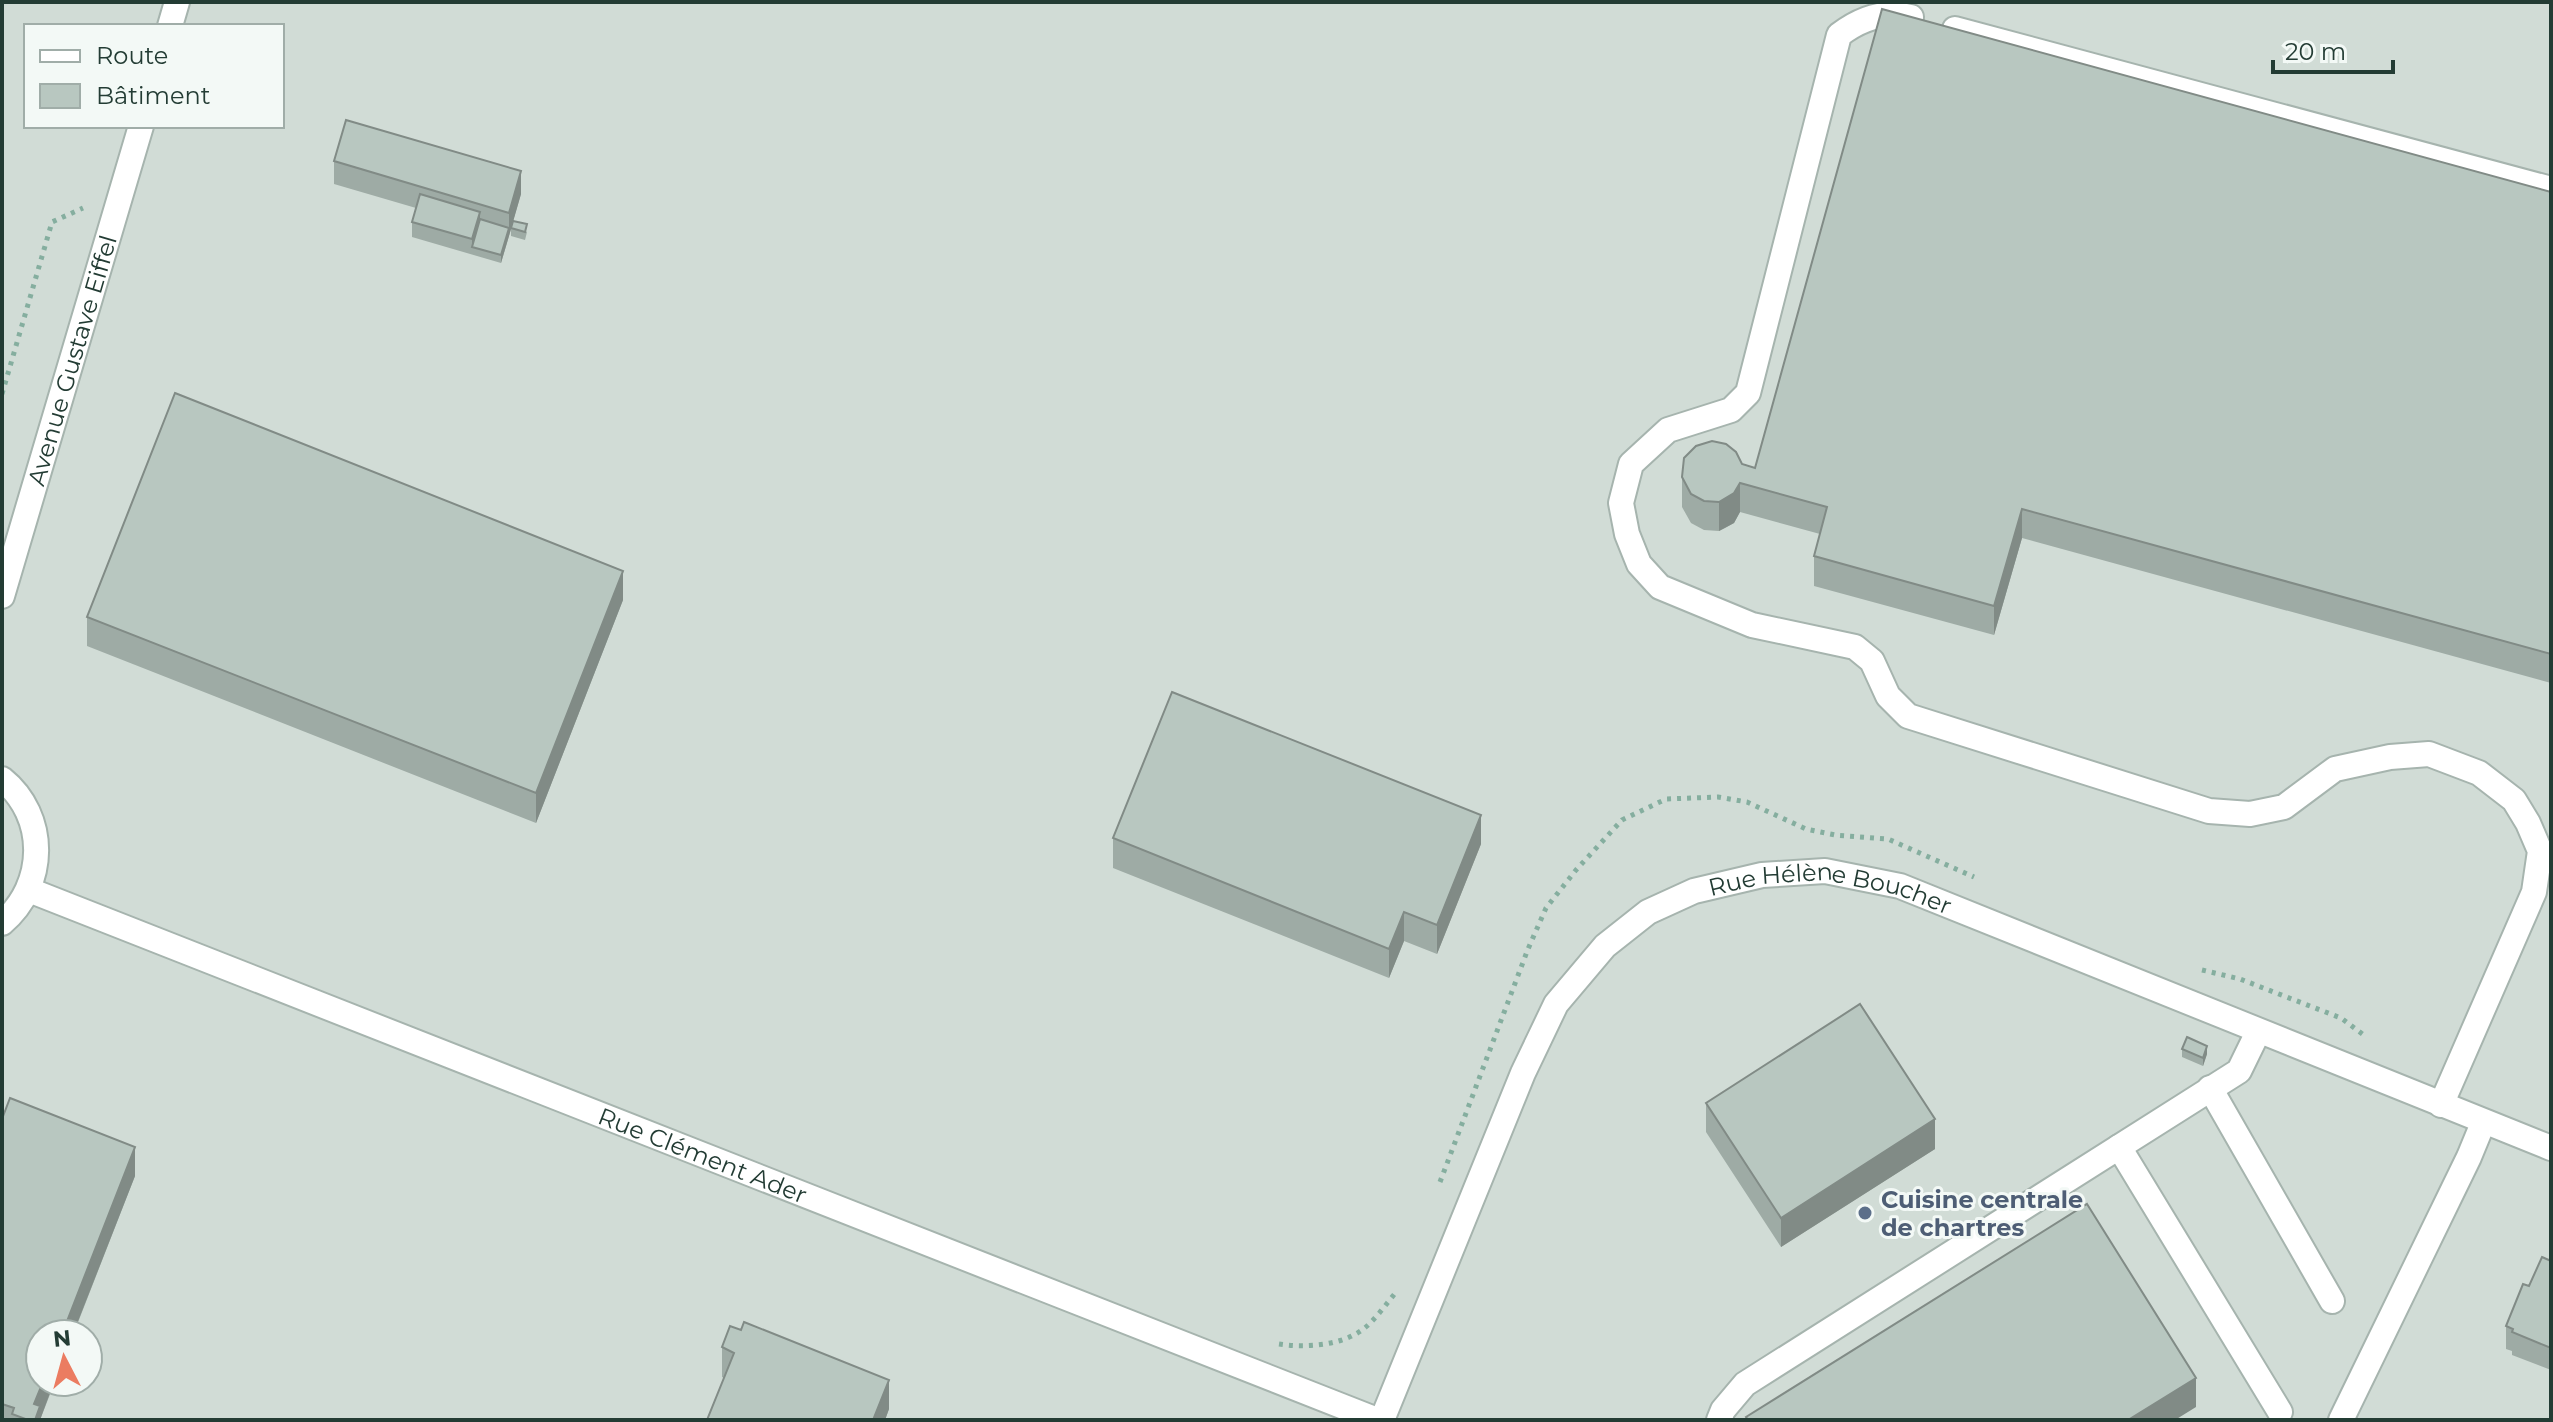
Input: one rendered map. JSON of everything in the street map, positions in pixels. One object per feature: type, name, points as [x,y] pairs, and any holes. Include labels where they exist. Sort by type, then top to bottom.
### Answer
[{"type":"street","points":[[171,24],[177,2]]},
{"type":"street","points":[[2441,1105],[2542,894],[2540,851],[2528,823],[2514,800],[2479,773],[2429,754],[2390,757],[2335,769],[2284,807],[2250,814],[2209,811],[1908,716],[1888,696],[1872,661],[1855,647],[1752,625],[1660,587],[1639,564],[1627,534],[1621,503],[1631,464],[1668,430],[1731,410],[1748,393],[1839,35],[1857,22],[1898,13],[2551,189]]},
{"type":"street","name":"Avenue Gustave Eiffel","points":[[2,596],[140,128]]},
{"type":"street","points":[[2,779],[13,788],[28,811],[36,837],[37,864],[29,890],[14,913],[2,923]]},
{"type":"street","name":"Rue Hélène Boucher","points":[[1379,1420],[1523,1073],[1556,1004],[1605,946],[1648,912],[1694,891],[1762,875],[1825,871],[1900,886],[2551,1148]]},
{"type":"street","name":"Rue Clément Ader","points":[[29,890],[1379,1420]]},
{"type":"street","points":[[1719,1420],[1723,1410],[1745,1384],[2239,1071],[2258,1032]]},
{"type":"street","points":[[2210,1088],[2332,1301]]},
{"type":"street","points":[[2341,1420],[2483,1123]]},
{"type":"street","points":[[2119,1147],[2280,1412]]},
{"type":"path","points":[[2,394],[52,222],[89,206]]},
{"type":"path","points":[[1436,1193],[1546,908],[1622,820],[1666,799],[1718,797],[1747,802],[1806,829],[1835,835],[1888,839],[1979,879]]},
{"type":"path","points":[[2189,965],[2240,979],[2341,1018],[2378,1042]]},
{"type":"path","points":[[1266,1339],[1280,1345],[1300,1347],[1346,1338],[1365,1328],[1398,1290]]},
{"type":"shaded area","points":[[2,2],[2551,2],[2551,1420],[2,1420]]},
{"type":"building","points":[[1882,9],[2551,192],[2551,654],[2022,509],[1994,606],[1814,556],[1827,507],[1740,483],[1734,493],[1719,502],[1704,501],[1691,494],[1682,477],[1684,458],[1696,446],[1712,441],[1726,444],[1736,452],[1742,464],[1755,468]]},
{"type":"building","points":[[346,120],[521,171],[509,213],[334,161]]},
{"type":"building","points":[[420,194],[480,212],[472,239],[412,222]]},
{"type":"building","points":[[480,219],[509,228],[501,255],[472,247]]},
{"type":"building","points":[[513,221],[527,224],[525,232],[511,228]]},
{"type":"building","points":[[175,393],[623,571],[536,793],[87,617]]},
{"type":"building","points":[[1172,692],[1481,815],[1437,925],[1404,912],[1389,949],[1113,838]]},
{"type":"building","points":[[1860,1004],[1935,1119],[1781,1218],[1706,1103]]},
{"type":"building","points":[[2187,1037],[2207,1046],[2203,1058],[2182,1049]]},
{"type":"building","points":[[10,1098],[135,1147],[68,1318],[24,1318],[24,1398],[36,1398],[34,1404],[40,1406],[35,1420],[12,1414],[14,1408],[2,1404],[2,1119]]},
{"type":"building","points":[[2087,1204],[2196,1378],[2128,1420],[1748,1420],[1746,1417]]},
{"type":"building","points":[[2542,1257],[2551,1261],[2551,1348],[2512,1332],[2513,1329],[2506,1326],[2523,1284],[2529,1286]]},
{"type":"building","points":[[744,1322],[889,1380],[873,1420],[707,1420],[734,1353],[722,1347],[730,1326],[741,1330]]},
{"type":"place","name":"Cuisine centrale de chartres","points":[[1865,1213]]}]
